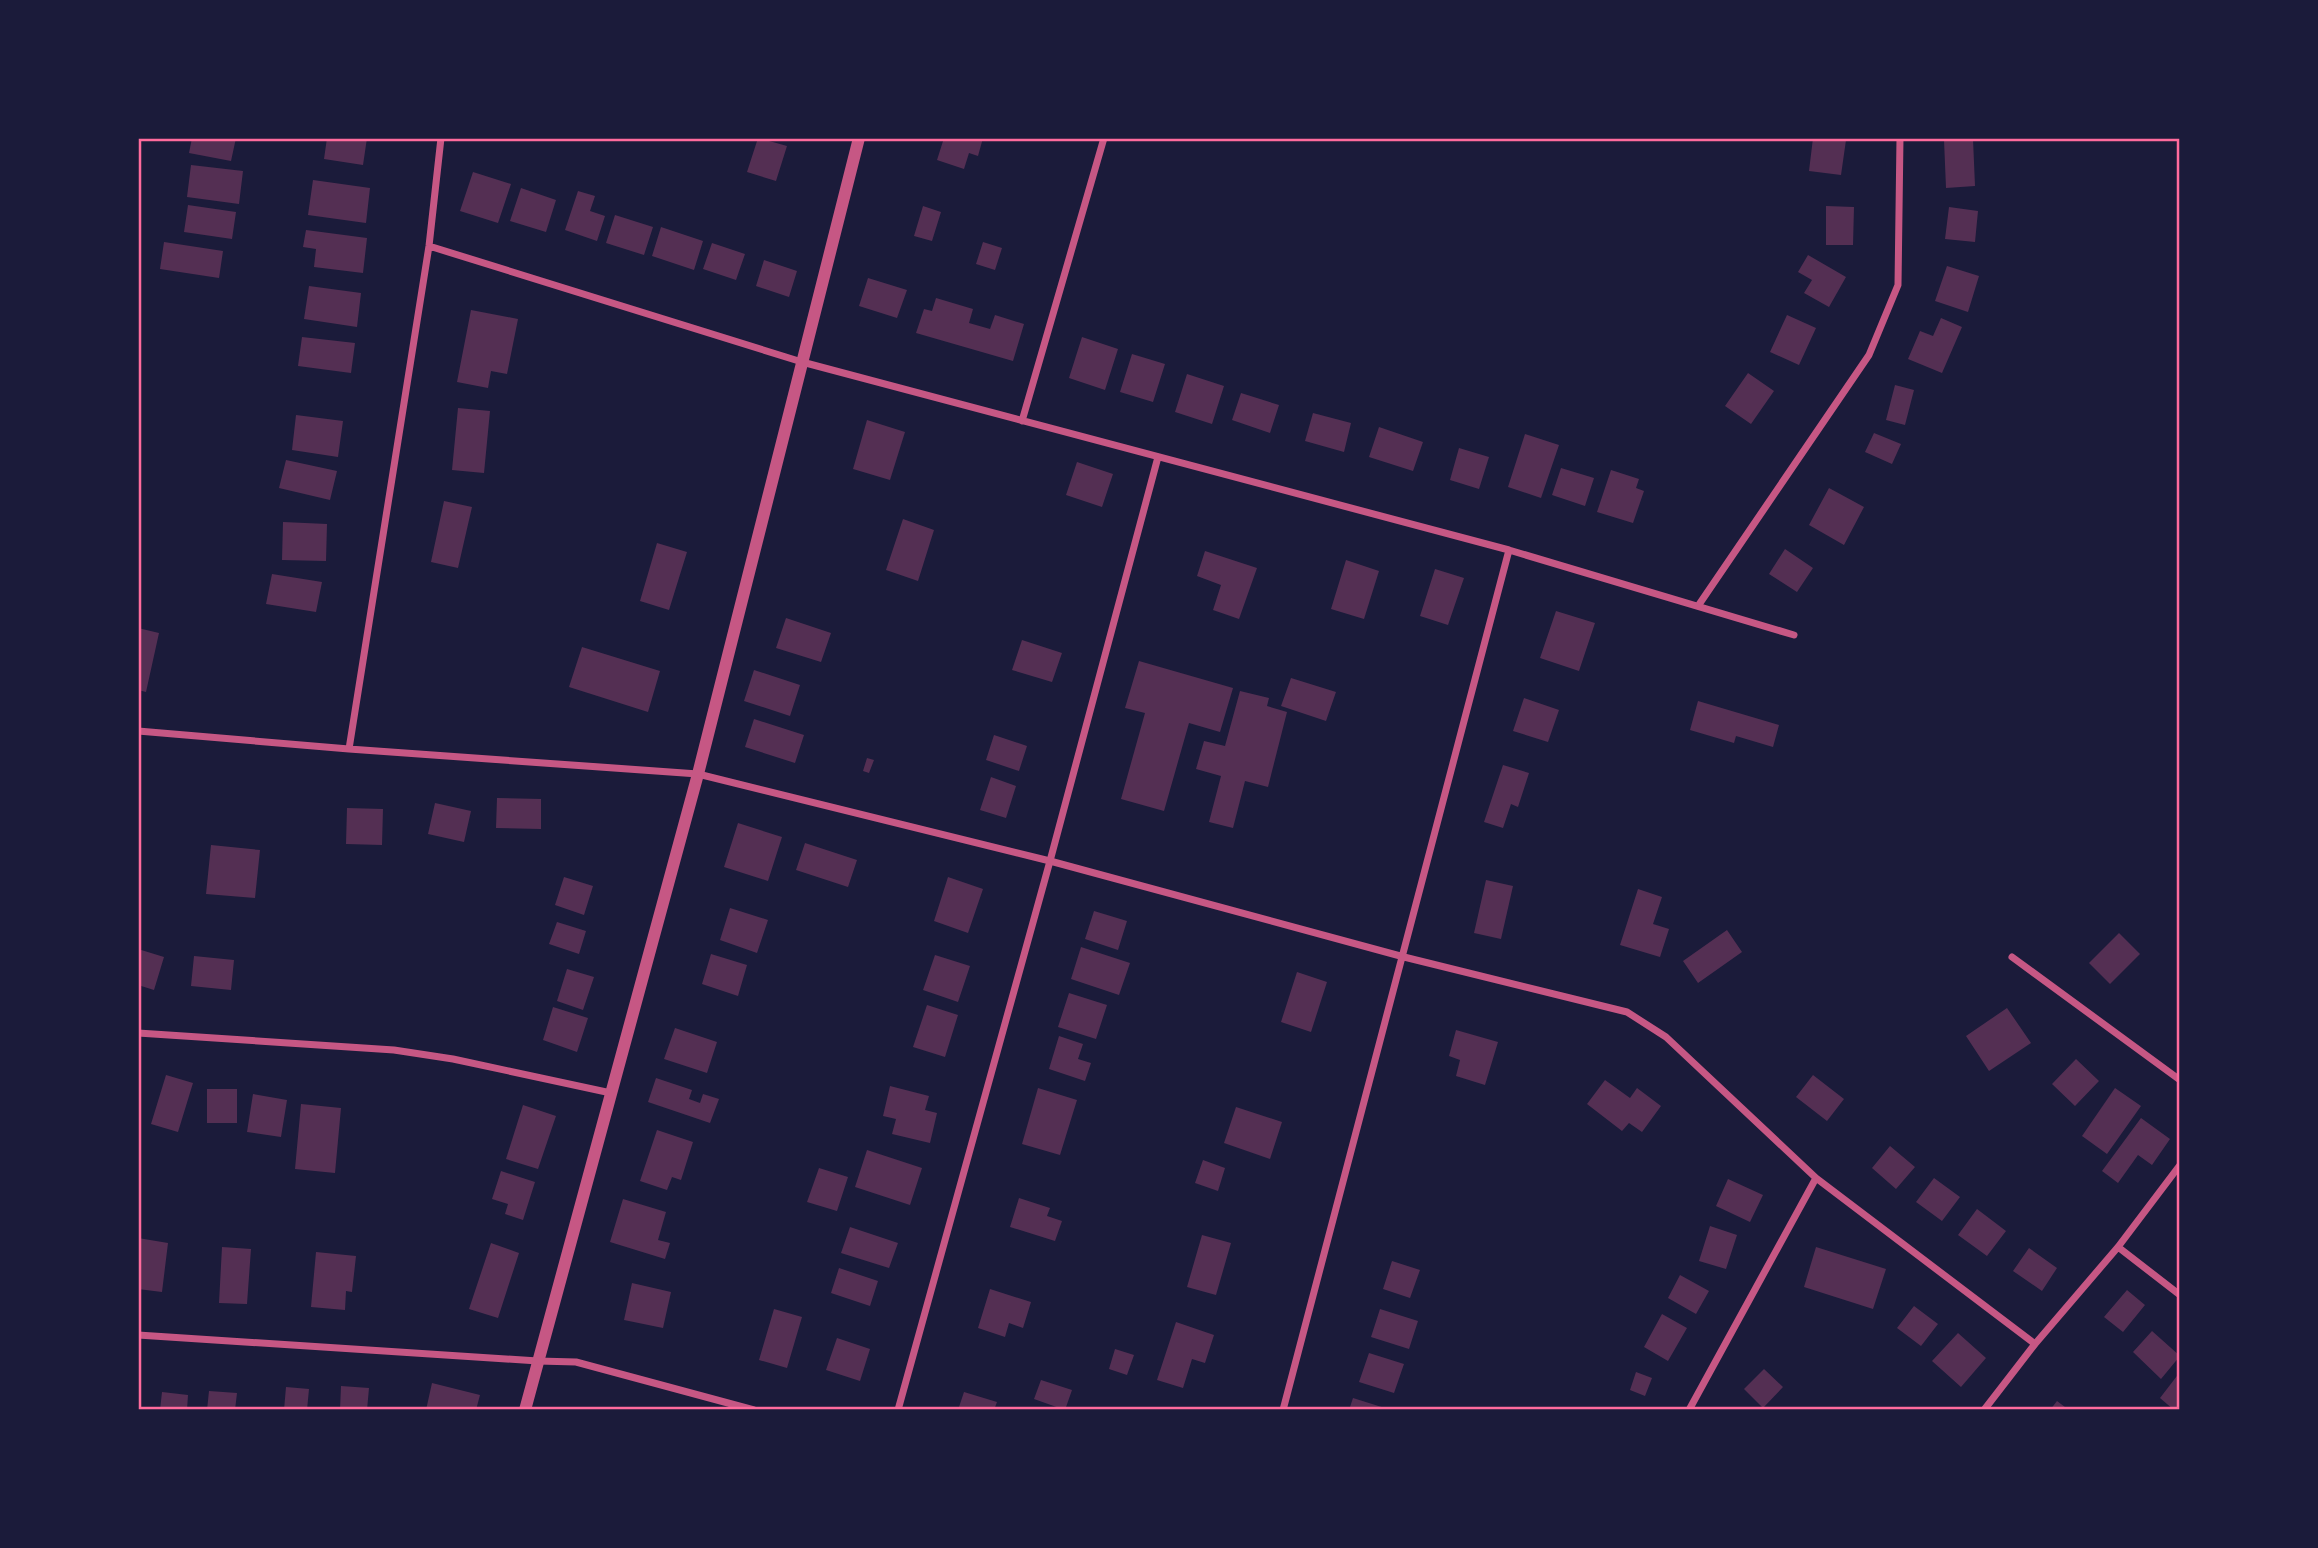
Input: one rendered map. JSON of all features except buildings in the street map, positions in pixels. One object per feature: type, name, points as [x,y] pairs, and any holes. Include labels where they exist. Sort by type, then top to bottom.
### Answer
[{"type":"street","points":[[349,749],[429,246],[441,138]]},
{"type":"street","points":[[525,1410],[698,774],[859,138]]},
{"type":"street","points":[[1022,421],[1104,138]]},
{"type":"street","points":[[1698,606],[1869,355],[1898,285],[1900,138]]},
{"type":"street","points":[[429,246],[802,362],[1509,550],[1794,635]]},
{"type":"street","points":[[898,1410],[1050,861],[1158,457]]},
{"type":"street","points":[[1283,1410],[1509,550]]},
{"type":"street","points":[[138,731],[698,774],[1050,861],[1404,957],[1627,1012],[1666,1037],[1816,1178],[2035,1344]]},
{"type":"street","points":[[2012,957],[2180,1080]]},
{"type":"street","points":[[138,1034],[394,1050],[453,1059],[611,1093]]},
{"type":"street","points":[[1984,1410],[2035,1344],[2118,1247],[2180,1166]]},
{"type":"street","points":[[1689,1410],[1816,1178]]},
{"type":"street","points":[[2118,1247],[2180,1296]]},
{"type":"street","points":[[138,1335],[576,1362],[754,1410]]}]
